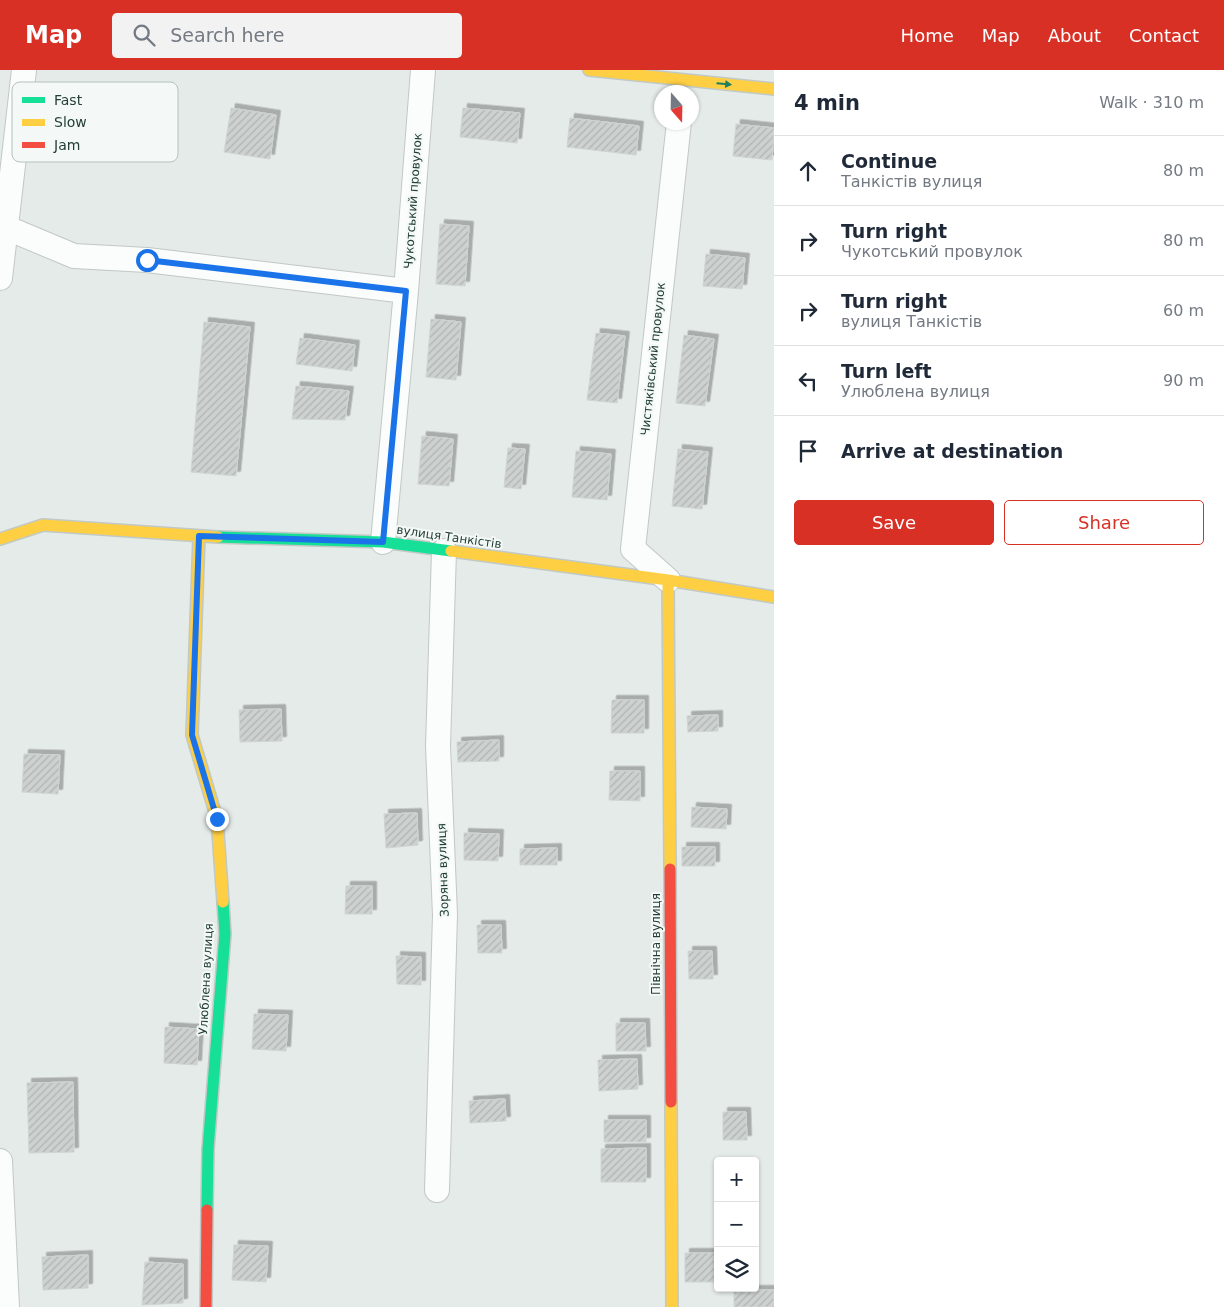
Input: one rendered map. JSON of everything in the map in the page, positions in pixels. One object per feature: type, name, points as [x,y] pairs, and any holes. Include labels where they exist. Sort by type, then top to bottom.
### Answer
[{"type":"street","name":"Чукотський провулок","points":[[383,542],[406,291],[423,70]]},
{"type":"street","points":[[589,70],[677,85]]},
{"type":"street","points":[[699,87],[774,89]]},
{"type":"street","name":"Чистяківський провулок","points":[[668,580],[633,549],[678,130]]},
{"type":"street","points":[[0,278],[3,226],[12,159]]},
{"type":"street","points":[[3,226],[74,256],[147,260],[406,291]]},
{"type":"street","name":"вулиця Танкістів","points":[[0,539],[43,525],[199,536],[383,542],[668,580],[774,597]]},
{"type":"street","name":"Улюблена вулиця","points":[[199,536],[192,735],[217,819],[225,934],[208,1149],[206,1307]]},
{"type":"street","name":"Зоряна вулиця","points":[[437,1190],[445,915],[438,746],[444,551]]},
{"type":"street","name":"Північна вулиця","points":[[668,580],[672,1307]]},
{"type":"street","points":[[0,1161],[1,1222],[7,1307]]},
{"type":"building","points":[[231,108],[276,115],[270,159],[224,152]]},
{"type":"building","points":[[463,108],[520,113],[517,143],[460,137]]},
{"type":"building","points":[[570,118],[639,126],[636,155],[567,147]]},
{"type":"building","points":[[736,124],[774,128],[772,160],[733,156]]},
{"type":"building","points":[[440,224],[469,226],[465,286],[436,284]]},
{"type":"building","points":[[706,254],[745,258],[742,289],[703,286]]},
{"type":"building","points":[[431,319],[461,322],[456,380],[426,377]]},
{"type":"building","points":[[204,322],[250,327],[236,476],[191,472]]},
{"type":"building","points":[[596,333],[625,336],[617,403],[587,400]]},
{"type":"building","points":[[684,335],[714,339],[705,406],[676,403]]},
{"type":"building","points":[[300,338],[355,345],[352,371],[296,364]]},
{"type":"building","points":[[296,386],[349,391],[345,420],[292,419]]},
{"type":"building","points":[[422,436],[453,439],[449,486],[418,484]]},
{"type":"building","points":[[508,448],[525,449],[521,489],[504,487]]},
{"type":"building","points":[[678,449],[708,452],[702,509],[672,506]]},
{"type":"building","points":[[576,451],[611,454],[607,500],[572,497]]},
{"type":"building","points":[[612,700],[644,700],[644,733],[611,733]]},
{"type":"building","points":[[281,709],[282,741],[240,742],[239,710]]},
{"type":"building","points":[[718,715],[718,731],[688,732],[687,716]]},
{"type":"building","points":[[499,740],[499,761],[458,762],[457,742]]},
{"type":"building","points":[[24,754],[60,755],[58,794],[22,792]]},
{"type":"building","points":[[610,771],[640,771],[640,801],[609,800]]},
{"type":"building","points":[[692,807],[727,809],[726,829],[691,827]]},
{"type":"building","points":[[417,813],[418,845],[386,848],[384,814]]},
{"type":"building","points":[[464,833],[499,834],[498,861],[464,860]]},
{"type":"building","points":[[682,847],[715,847],[715,866],[682,866]]},
{"type":"building","points":[[557,848],[557,865],[520,865],[520,849]]},
{"type":"building","points":[[346,886],[372,886],[372,914],[345,914]]},
{"type":"building","points":[[477,925],[501,925],[502,953],[478,953]]},
{"type":"building","points":[[688,951],[712,951],[713,979],[689,979]]},
{"type":"building","points":[[396,956],[421,957],[421,985],[397,984]]},
{"type":"building","points":[[254,1014],[288,1015],[286,1051],[252,1049]]},
{"type":"building","points":[[616,1023],[645,1023],[646,1051],[616,1051]]},
{"type":"building","points":[[165,1027],[199,1029],[197,1065],[164,1063]]},
{"type":"building","points":[[637,1059],[638,1089],[599,1091],[598,1060]]},
{"type":"building","points":[[73,1082],[74,1152],[29,1153],[27,1083]]},
{"type":"building","points":[[505,1099],[506,1121],[470,1123],[469,1101]]},
{"type":"building","points":[[723,1112],[746,1112],[747,1140],[723,1140]]},
{"type":"building","points":[[604,1120],[646,1120],[646,1142],[604,1142]]},
{"type":"building","points":[[646,1148],[646,1182],[601,1182],[601,1149]]},
{"type":"building","points":[[234,1245],[268,1246],[266,1282],[232,1280]]},
{"type":"building","points":[[685,1253],[714,1253],[714,1282],[685,1282]]},
{"type":"building","points":[[88,1255],[88,1288],[43,1290],[42,1257]]},
{"type":"building","points":[[145,1262],[183,1264],[183,1303],[142,1305]]},
{"type":"building","points":[[774,1290],[774,1307],[734,1307],[734,1292]]},
{"type":"traffic: fast","points":[[218,537],[383,542],[451,551]]},
{"type":"traffic: fast","points":[[207,1210],[208,1149],[225,934],[223,902]]},
{"type":"traffic: slow","points":[[589,70],[774,89]]},
{"type":"traffic: slow","points":[[0,539],[43,525],[218,537]]},
{"type":"traffic: slow","points":[[199,536],[192,735],[217,819],[223,902]]},
{"type":"traffic: slow","points":[[451,551],[668,580],[774,597]]},
{"type":"traffic: slow","points":[[668,580],[670,869]]},
{"type":"traffic: slow","points":[[671,1102],[672,1307]]},
{"type":"traffic: jam","points":[[670,869],[671,1102]]},
{"type":"traffic: jam","points":[[206,1307],[207,1210]]},
{"type":"route","points":[[147,260],[406,291],[383,542],[199,536],[192,735],[217,819]]}]
